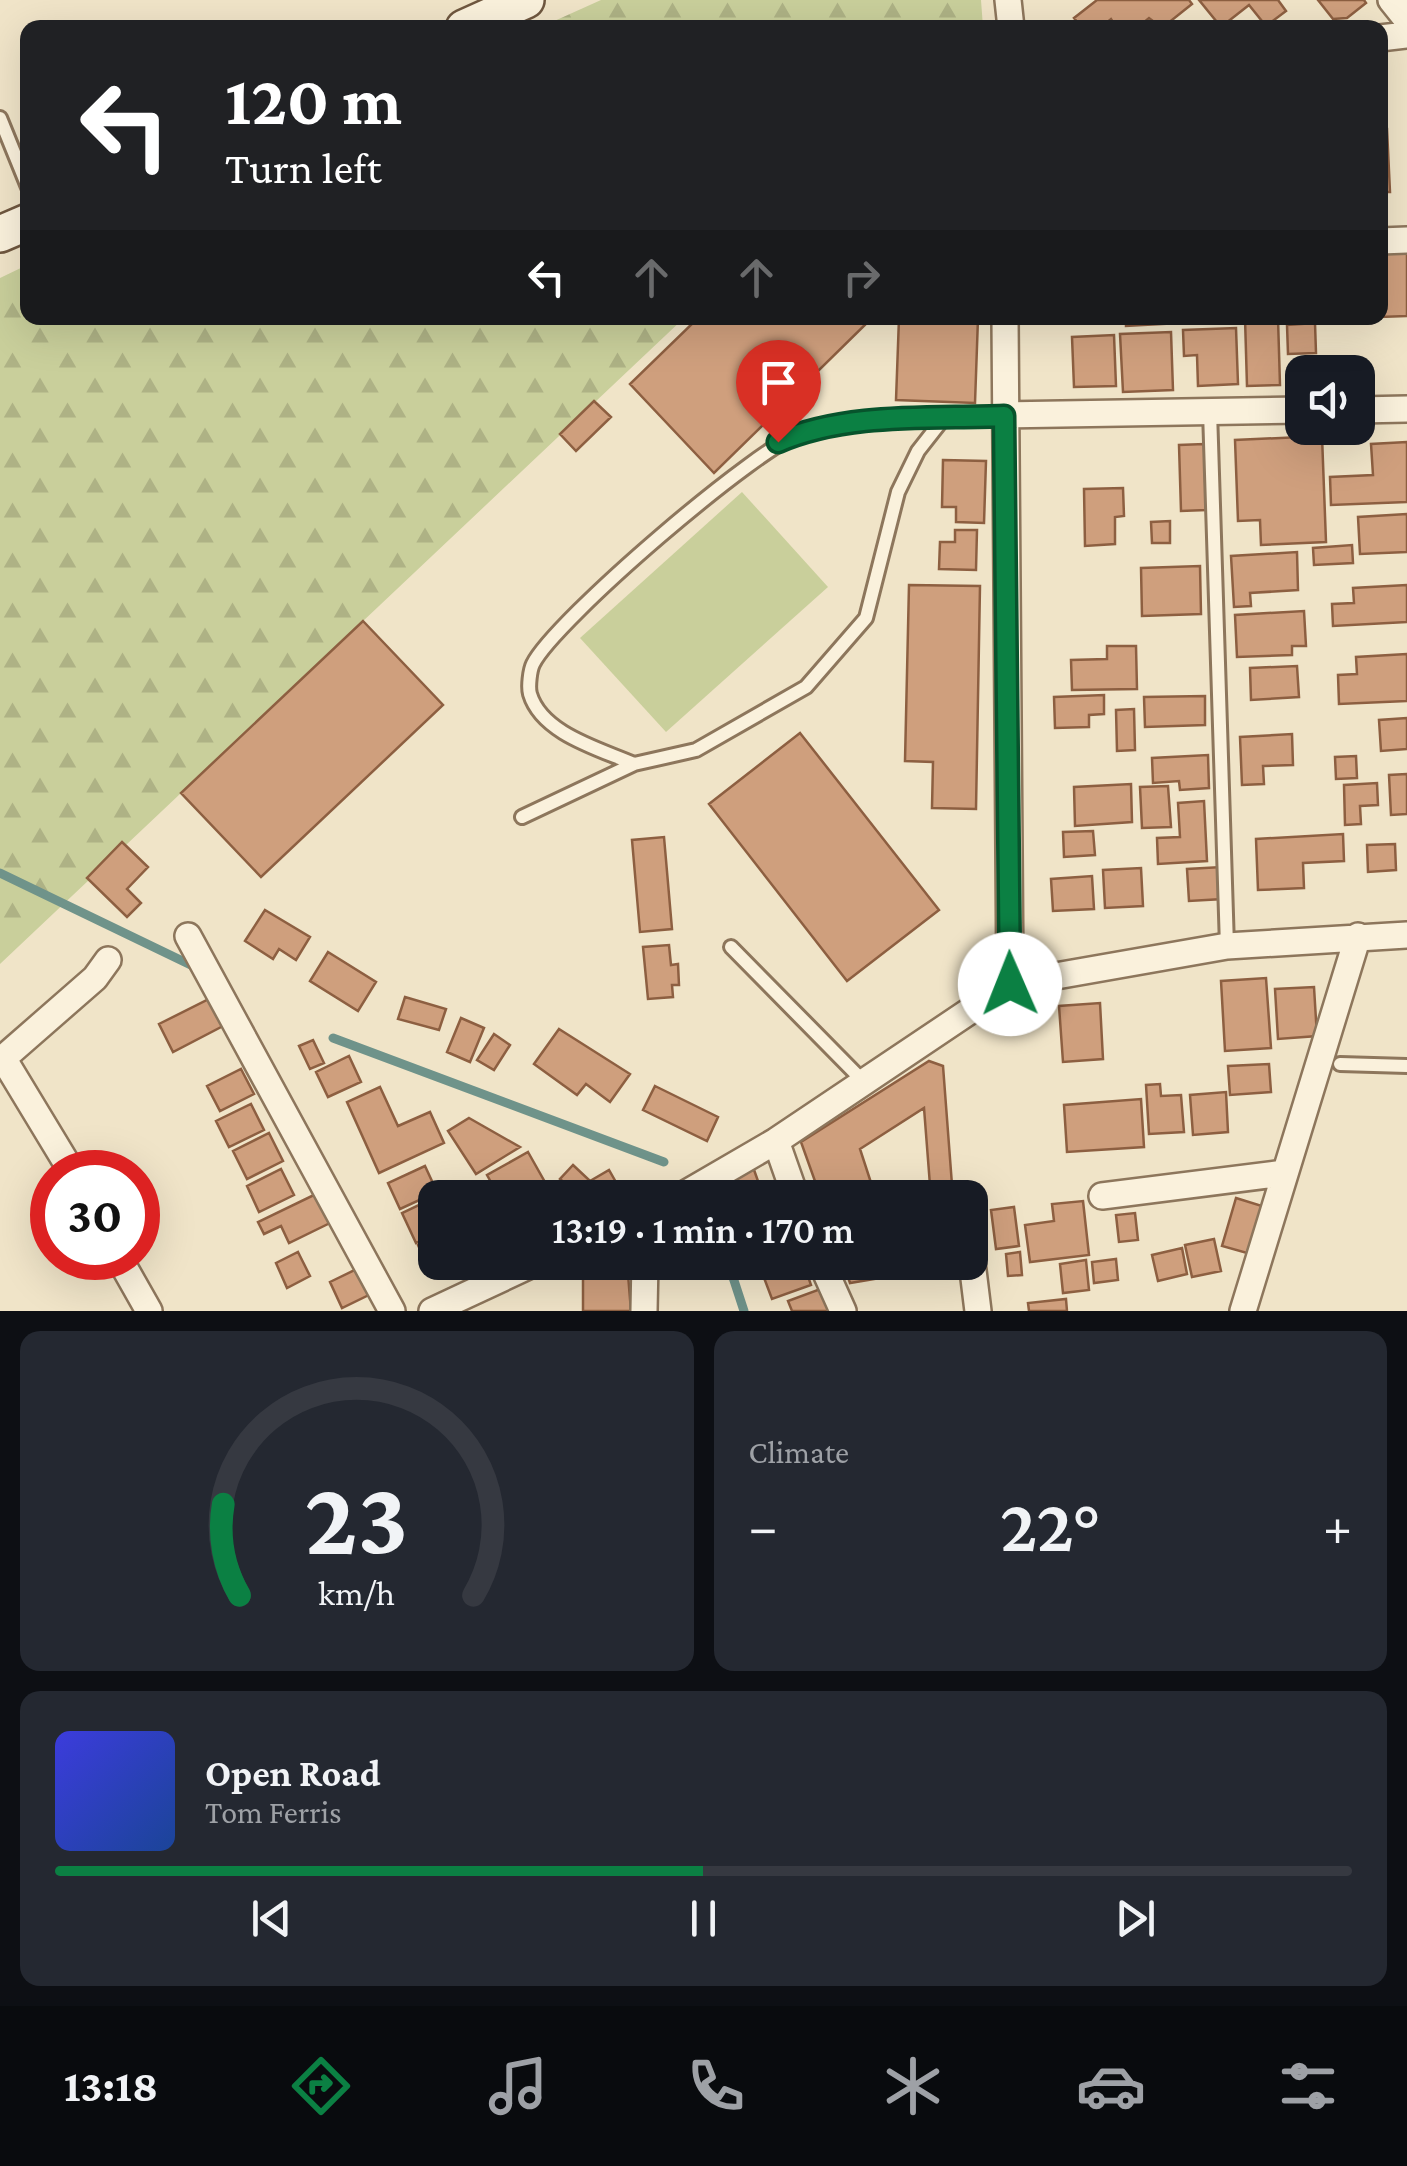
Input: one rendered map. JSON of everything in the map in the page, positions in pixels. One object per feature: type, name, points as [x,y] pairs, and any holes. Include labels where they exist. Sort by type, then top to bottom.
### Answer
[{"type":"street","points":[[482,20],[526,0]]},
{"type":"street","points":[[1391,0],[1407,20]]},
{"type":"street","points":[[1005,325],[1010,984]]},
{"type":"street","points":[[1004,416],[1285,410]]},
{"type":"street","points":[[1375,410],[1407,410]]},
{"type":"street","points":[[709,1180],[776,1141],[1010,984],[1227,946],[1407,934]]},
{"type":"street","points":[[188,936],[392,1311]]},
{"type":"street","points":[[1242,1311],[1358,936]]},
{"type":"street","points":[[58,1150],[2,1059],[94,978],[108,960]]},
{"type":"street","points":[[776,1141],[790,1180]]},
{"type":"street","points":[[1102,1196],[1284,1174]]},
{"type":"street","points":[[131,1280],[148,1311]]},
{"type":"street","points":[[432,1311],[498,1280]]},
{"type":"street","points":[[644,1280],[644,1311]]},
{"type":"street","points":[[829,1280],[843,1311]]},
{"type":"street","points":[[974,1280],[978,1311]]},
{"type":"lane","points":[[0,118],[20,167]]},
{"type":"lane","points":[[1210,411],[1227,946]]},
{"type":"lane","points":[[522,817],[634,764],[696,750],[806,687],[866,618],[898,492],[918,451],[947,414]]},
{"type":"lane","points":[[634,764],[549,723],[530,694],[531,667],[557,630],[730,477],[778,442],[808,429],[947,414],[1004,416]]},
{"type":"lane","points":[[731,947],[864,1082]]},
{"type":"lane","points":[[1340,1064],[1407,1066]]},
{"type":"green space","points":[[601,0],[981,0],[982,20],[557,20]]},
{"type":"green space","points":[[20,268],[20,325],[677,325],[0,964],[0,278]]},
{"type":"green space","points":[[742,492],[828,587],[666,732],[580,638]]},
{"type":"building","points":[[1097,0],[1189,0],[1192,4],[1172,20],[1074,18]]},
{"type":"building","points":[[1199,0],[1278,0],[1286,11],[1274,20],[1261,20],[1249,5],[1230,20],[1215,20]]},
{"type":"building","points":[[1318,0],[1366,3],[1347,18],[1333,19]]},
{"type":"building","points":[[1407,249],[1407,316],[1388,317],[1388,250]]},
{"type":"building","points":[[691,325],[865,325],[714,473],[630,384]]},
{"type":"building","points":[[899,325],[978,325],[975,403],[896,400]]},
{"type":"building","points":[[1245,325],[1278,325],[1280,385],[1247,386]]},
{"type":"building","points":[[1287,325],[1315,325],[1316,353],[1288,354]]},
{"type":"building","points":[[1236,328],[1238,384],[1198,386],[1197,355],[1184,356],[1183,330]]},
{"type":"building","points":[[1171,332],[1173,390],[1123,392],[1120,334]]},
{"type":"building","points":[[1114,335],[1116,386],[1074,387],[1072,337]]},
{"type":"building","points":[[594,401],[611,417],[576,451],[560,434]]},
{"type":"building","points":[[1285,438],[1285,445],[1322,445],[1326,542],[1261,545],[1260,520],[1238,521],[1235,440]]},
{"type":"building","points":[[1407,442],[1407,502],[1331,505],[1330,477],[1373,475],[1371,445]]},
{"type":"building","points":[[1204,444],[1206,510],[1181,511],[1179,445]]},
{"type":"building","points":[[943,460],[986,461],[984,523],[956,522],[956,507],[942,507]]},
{"type":"building","points":[[1123,488],[1124,516],[1115,517],[1115,544],[1085,546],[1084,489]]},
{"type":"building","points":[[1407,514],[1407,552],[1360,554],[1358,517]]},
{"type":"building","points":[[1170,521],[1170,543],[1152,543],[1151,522]]},
{"type":"building","points":[[955,530],[977,530],[976,570],[939,569],[940,542],[955,542]]},
{"type":"building","points":[[1352,545],[1353,563],[1314,565],[1313,548]]},
{"type":"building","points":[[1297,552],[1298,590],[1250,593],[1251,606],[1234,607],[1231,556]]},
{"type":"building","points":[[1200,566],[1201,614],[1142,616],[1141,568]]},
{"type":"building","points":[[909,585],[980,586],[976,809],[932,808],[933,762],[905,761]]},
{"type":"building","points":[[1407,585],[1407,622],[1333,626],[1332,604],[1354,603],[1353,588]]},
{"type":"building","points":[[1304,611],[1306,646],[1292,646],[1292,655],[1237,657],[1235,615]]},
{"type":"building","points":[[363,621],[443,705],[261,877],[181,793]]},
{"type":"building","points":[[1107,646],[1136,646],[1137,689],[1072,690],[1071,660],[1107,659]]},
{"type":"building","points":[[1407,654],[1407,701],[1339,704],[1338,675],[1357,674],[1356,657]]},
{"type":"building","points":[[1297,666],[1299,697],[1251,700],[1250,668]]},
{"type":"building","points":[[1104,695],[1104,714],[1089,715],[1089,727],[1055,728],[1054,697]]},
{"type":"building","points":[[1205,696],[1205,725],[1145,727],[1144,697]]},
{"type":"building","points":[[1134,709],[1135,750],[1117,751],[1116,710]]},
{"type":"building","points":[[1407,718],[1407,749],[1381,751],[1379,720]]},
{"type":"building","points":[[800,733],[939,910],[847,981],[709,804]]},
{"type":"building","points":[[1292,734],[1293,765],[1263,766],[1264,784],[1242,785],[1240,737]]},
{"type":"building","points":[[1208,755],[1209,788],[1180,790],[1179,781],[1153,783],[1152,758]]},
{"type":"building","points":[[1356,756],[1357,778],[1336,779],[1335,757]]},
{"type":"building","points":[[1407,774],[1407,814],[1391,815],[1389,775]]},
{"type":"building","points":[[1377,783],[1378,805],[1360,806],[1361,824],[1345,825],[1344,785]]},
{"type":"building","points":[[1131,784],[1132,822],[1075,826],[1074,787]]},
{"type":"building","points":[[1168,786],[1171,827],[1142,828],[1140,787]]},
{"type":"building","points":[[1204,801],[1207,861],[1158,864],[1157,838],[1180,837],[1178,803]]},
{"type":"building","points":[[1093,831],[1095,855],[1064,857],[1063,832]]},
{"type":"building","points":[[1343,834],[1344,861],[1303,863],[1304,888],[1258,890],[1256,839]]},
{"type":"building","points":[[664,837],[672,929],[640,932],[632,840]]},
{"type":"building","points":[[122,842],[148,867],[127,889],[141,903],[127,917],[87,878]]},
{"type":"building","points":[[1395,844],[1396,870],[1368,872],[1367,845]]},
{"type":"building","points":[[1222,867],[1223,899],[1189,901],[1187,869]]},
{"type":"building","points":[[1141,868],[1143,906],[1105,908],[1103,870]]},
{"type":"building","points":[[1092,876],[1094,909],[1053,911],[1051,879]]},
{"type":"building","points":[[265,910],[310,937],[296,960],[279,949],[273,959],[245,941]]},
{"type":"building","points":[[669,945],[671,965],[678,964],[679,985],[672,985],[673,997],[648,999],[643,947]]},
{"type":"building","points":[[328,952],[376,982],[358,1011],[310,981]]},
{"type":"building","points":[[1266,978],[1271,1048],[1225,1051],[1221,981]]},
{"type":"building","points":[[1314,987],[1317,1036],[1278,1039],[1275,989]]},
{"type":"building","points":[[405,997],[446,1009],[439,1030],[398,1019]]},
{"type":"building","points":[[209,999],[223,1026],[173,1052],[159,1024]]},
{"type":"building","points":[[1100,1003],[1103,1059],[1063,1062],[1059,1006]]},
{"type":"building","points":[[461,1018],[484,1028],[470,1062],[447,1052]]},
{"type":"building","points":[[559,1029],[630,1074],[610,1102],[586,1084],[577,1095],[534,1064]]},
{"type":"building","points":[[494,1034],[510,1045],[494,1070],[477,1060]]},
{"type":"building","points":[[313,1040],[324,1063],[310,1069],[299,1046]]},
{"type":"building","points":[[349,1056],[361,1082],[328,1097],[316,1072]]},
{"type":"building","points":[[929,1061],[943,1066],[952,1180],[930,1180],[924,1108],[860,1149],[870,1180],[815,1180],[801,1142]]},
{"type":"building","points":[[1269,1064],[1271,1092],[1230,1095],[1228,1066]]},
{"type":"building","points":[[241,1069],[254,1094],[220,1111],[207,1086]]},
{"type":"building","points":[[1160,1084],[1161,1096],[1181,1095],[1184,1132],[1149,1134],[1146,1085]]},
{"type":"building","points":[[655,1086],[718,1117],[707,1141],[643,1110]]},
{"type":"building","points":[[380,1087],[398,1126],[430,1112],[444,1143],[379,1173],[347,1102]]},
{"type":"building","points":[[1226,1092],[1228,1132],[1193,1135],[1190,1095]]},
{"type":"building","points":[[1141,1099],[1144,1147],[1067,1152],[1064,1105]]},
{"type":"building","points":[[251,1104],[264,1130],[229,1147],[216,1121]]},
{"type":"building","points":[[469,1118],[520,1147],[476,1174],[448,1131]]},
{"type":"building","points":[[269,1133],[283,1161],[247,1179],[233,1151]]},
{"type":"building","points":[[528,1152],[544,1180],[490,1180],[487,1175]]},
{"type":"building","points":[[573,1165],[589,1180],[561,1180]]},
{"type":"building","points":[[425,1166],[431,1180],[418,1180],[418,1201],[400,1209],[388,1183]]},
{"type":"building","points":[[753,1167],[758,1180],[720,1180]]},
{"type":"building","points":[[281,1169],[294,1195],[259,1212],[247,1186]]},
{"type":"building","points":[[609,1170],[615,1180],[592,1180]]},
{"type":"building","points":[[316,1194],[330,1223],[289,1243],[281,1226],[264,1234],[258,1222]]},
{"type":"building","points":[[1236,1198],[1262,1206],[1247,1253],[1222,1246]]},
{"type":"building","points":[[1083,1201],[1089,1255],[1030,1262],[1025,1225],[1054,1221],[1052,1204]]},
{"type":"building","points":[[418,1205],[416,1243],[402,1213]]},
{"type":"building","points":[[1014,1207],[1019,1246],[996,1249],[991,1210]]},
{"type":"building","points":[[1135,1213],[1138,1240],[1119,1242],[1116,1215]]},
{"type":"building","points":[[1214,1239],[1221,1271],[1192,1277],[1185,1245]]},
{"type":"building","points":[[1182,1248],[1187,1274],[1158,1281],[1152,1255]]},
{"type":"building","points":[[298,1252],[310,1276],[287,1288],[276,1263]]},
{"type":"building","points":[[1020,1252],[1022,1275],[1008,1276],[1006,1254]]},
{"type":"building","points":[[1116,1259],[1118,1280],[1094,1283],[1092,1262]]},
{"type":"building","points":[[1086,1260],[1089,1290],[1063,1293],[1060,1264]]},
{"type":"building","points":[[365,1265],[377,1291],[342,1308],[330,1282]]},
{"type":"building","points":[[583,1280],[628,1280],[631,1311],[583,1311]]},
{"type":"building","points":[[765,1280],[809,1280],[811,1285],[772,1299]]},
{"type":"building","points":[[823,1288],[831,1311],[792,1311],[788,1301]]},
{"type":"building","points":[[1066,1299],[1067,1311],[1029,1311],[1028,1303]]},
{"type":"waterway","points":[[0,873],[195,967]]},
{"type":"waterway","points":[[333,1038],[664,1162]]},
{"type":"waterway","points":[[734,1280],[744,1311]]},
{"type":"route","points":[[778,442],[808,429],[947,414],[1004,416],[1010,984]]}]
